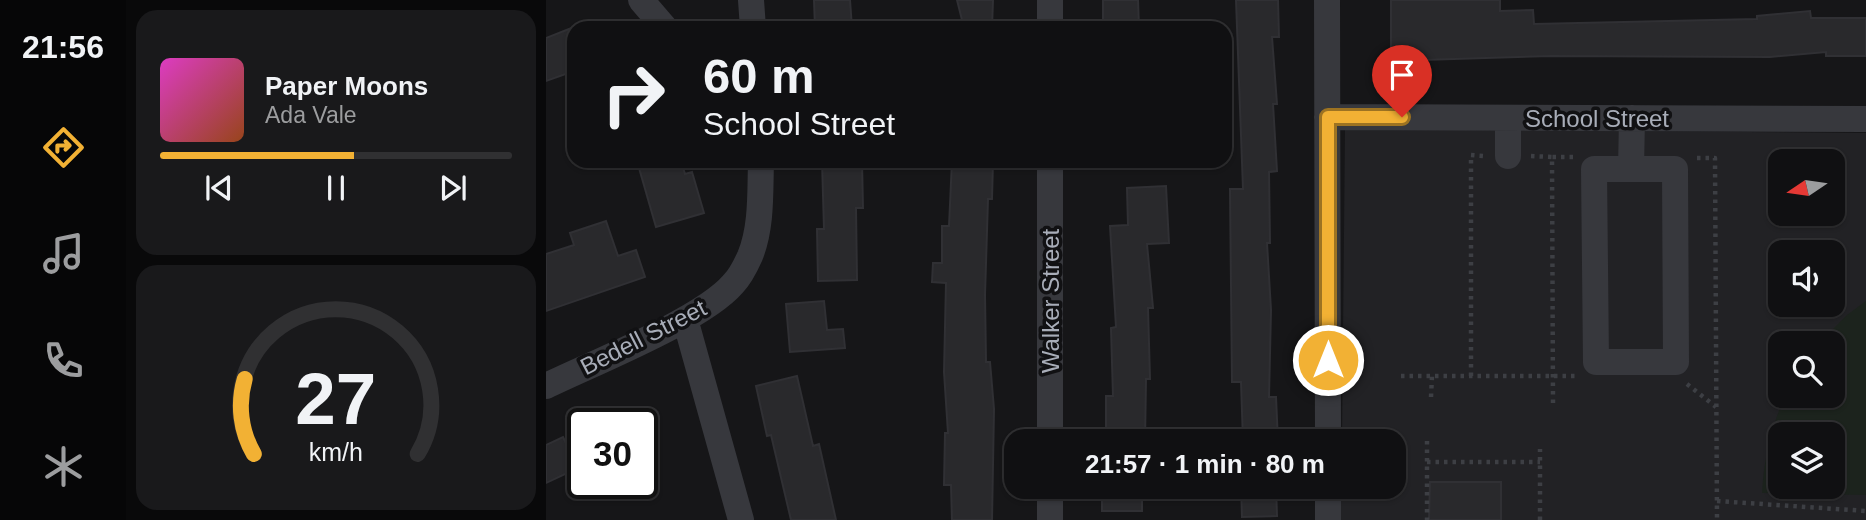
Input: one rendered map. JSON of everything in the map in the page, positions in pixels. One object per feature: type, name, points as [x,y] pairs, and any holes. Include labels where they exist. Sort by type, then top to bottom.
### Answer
[{"type":"street","points":[[641,0],[659,21]]},
{"type":"street","points":[[751,0],[752,21]]},
{"type":"street","points":[[1050,0],[1050,21]]},
{"type":"street","points":[[1327,0],[1328,429]]},
{"type":"street","name":"School Street","points":[[1328,117],[1866,119]]},
{"type":"street","points":[[1507,156],[1508,118]]},
{"type":"street","points":[[1631,169],[1632,118]]},
{"type":"street","name":"Bedell Street","points":[[546,386],[685,319],[714,301],[734,283],[750,255],[759,219],[761,168]]},
{"type":"street","name":"Walker Street","points":[[1050,168],[1050,429]]},
{"type":"street","points":[[1594,169],[1631,169],[1675,169],[1676,362],[1596,362],[1594,169]]},
{"type":"street","points":[[685,319],[741,520]]},
{"type":"street","points":[[1050,499],[1050,520]]},
{"type":"street","points":[[1328,499],[1328,520]]},
{"type":"path","points":[[1471,376],[1471,155],[1582,157],[1594,169]]},
{"type":"path","points":[[1552,157],[1553,403]]},
{"type":"path","points":[[1675,169],[1689,158],[1716,158],[1717,520]]},
{"type":"path","points":[[1401,376],[1580,376]]},
{"type":"path","points":[[1431,397],[1433,376]]},
{"type":"path","points":[[1677,376],[1717,408]]},
{"type":"path","points":[[1427,441],[1427,520]]},
{"type":"path","points":[[1540,449],[1540,520]]},
{"type":"path","points":[[1427,462],[1540,462]]},
{"type":"path","points":[[1717,501],[1866,511]]},
{"type":"shaded area","points":[[1345,129],[1866,133],[1866,520],[1341,520],[1341,499],[1406,499],[1406,429],[1342,429]]},
{"type":"shaded area","points":[[1866,301],[1866,495],[1845,495],[1845,422],[1775,422],[1780,408],[1845,408],[1845,331],[1831,331]]},
{"type":"shaded area","points":[[1768,448],[1768,493],[1762,493]]},
{"type":"building","points":[[814,0],[850,0],[852,21],[815,21]]},
{"type":"building","points":[[957,0],[993,0],[992,21],[962,21]]},
{"type":"building","points":[[1103,0],[1138,0],[1139,21],[1103,21]]},
{"type":"building","points":[[1236,0],[1278,0],[1279,37],[1272,37],[1277,104],[1273,104],[1277,171],[1269,172],[1270,243],[1267,243],[1271,310],[1269,397],[1276,397],[1277,429],[1243,429],[1241,382],[1232,382],[1230,189],[1243,189]]},
{"type":"building","points":[[1391,0],[1500,0],[1500,11],[1533,10],[1534,24],[1757,19],[1757,16],[1810,11],[1811,18],[1866,18],[1866,56],[1826,56],[1826,52],[1770,57],[1551,56],[1391,61]]},
{"type":"building","points":[[567,30],[567,74],[546,81],[546,38]]},
{"type":"building","points":[[639,168],[683,168],[685,174],[692,172],[704,213],[656,227]]},
{"type":"building","points":[[822,168],[862,168],[863,208],[856,208],[857,280],[818,281],[817,229],[824,229]]},
{"type":"building","points":[[952,168],[993,168],[992,199],[988,199],[985,295],[986,362],[990,362],[994,409],[992,520],[952,520],[951,485],[944,485],[945,433],[948,433],[944,372],[946,283],[932,282],[933,263],[942,263],[942,226],[949,226]]},
{"type":"building","points":[[1166,186],[1169,243],[1147,244],[1153,308],[1148,308],[1150,379],[1146,379],[1145,429],[1106,429],[1106,396],[1113,396],[1111,328],[1116,327],[1110,226],[1128,225],[1127,188]]},
{"type":"building","points":[[606,221],[618,256],[636,250],[645,277],[546,311],[546,254],[574,245],[570,233]]},
{"type":"building","points":[[824,301],[827,330],[843,329],[845,348],[790,352],[786,304]]},
{"type":"building","points":[[797,376],[813,446],[819,444],[836,520],[791,520],[771,435],[767,436],[756,386]]},
{"type":"building","points":[[563,437],[567,445],[567,473],[546,483],[546,445]]},
{"type":"building","points":[[1430,482],[1501,482],[1501,520],[1429,520]]},
{"type":"building","points":[[1102,499],[1142,499],[1142,511],[1102,511]]},
{"type":"building","points":[[1241,499],[1276,499],[1277,516],[1242,517]]},
{"type":"route","points":[[1328,360],[1328,117],[1402,117]]}]
